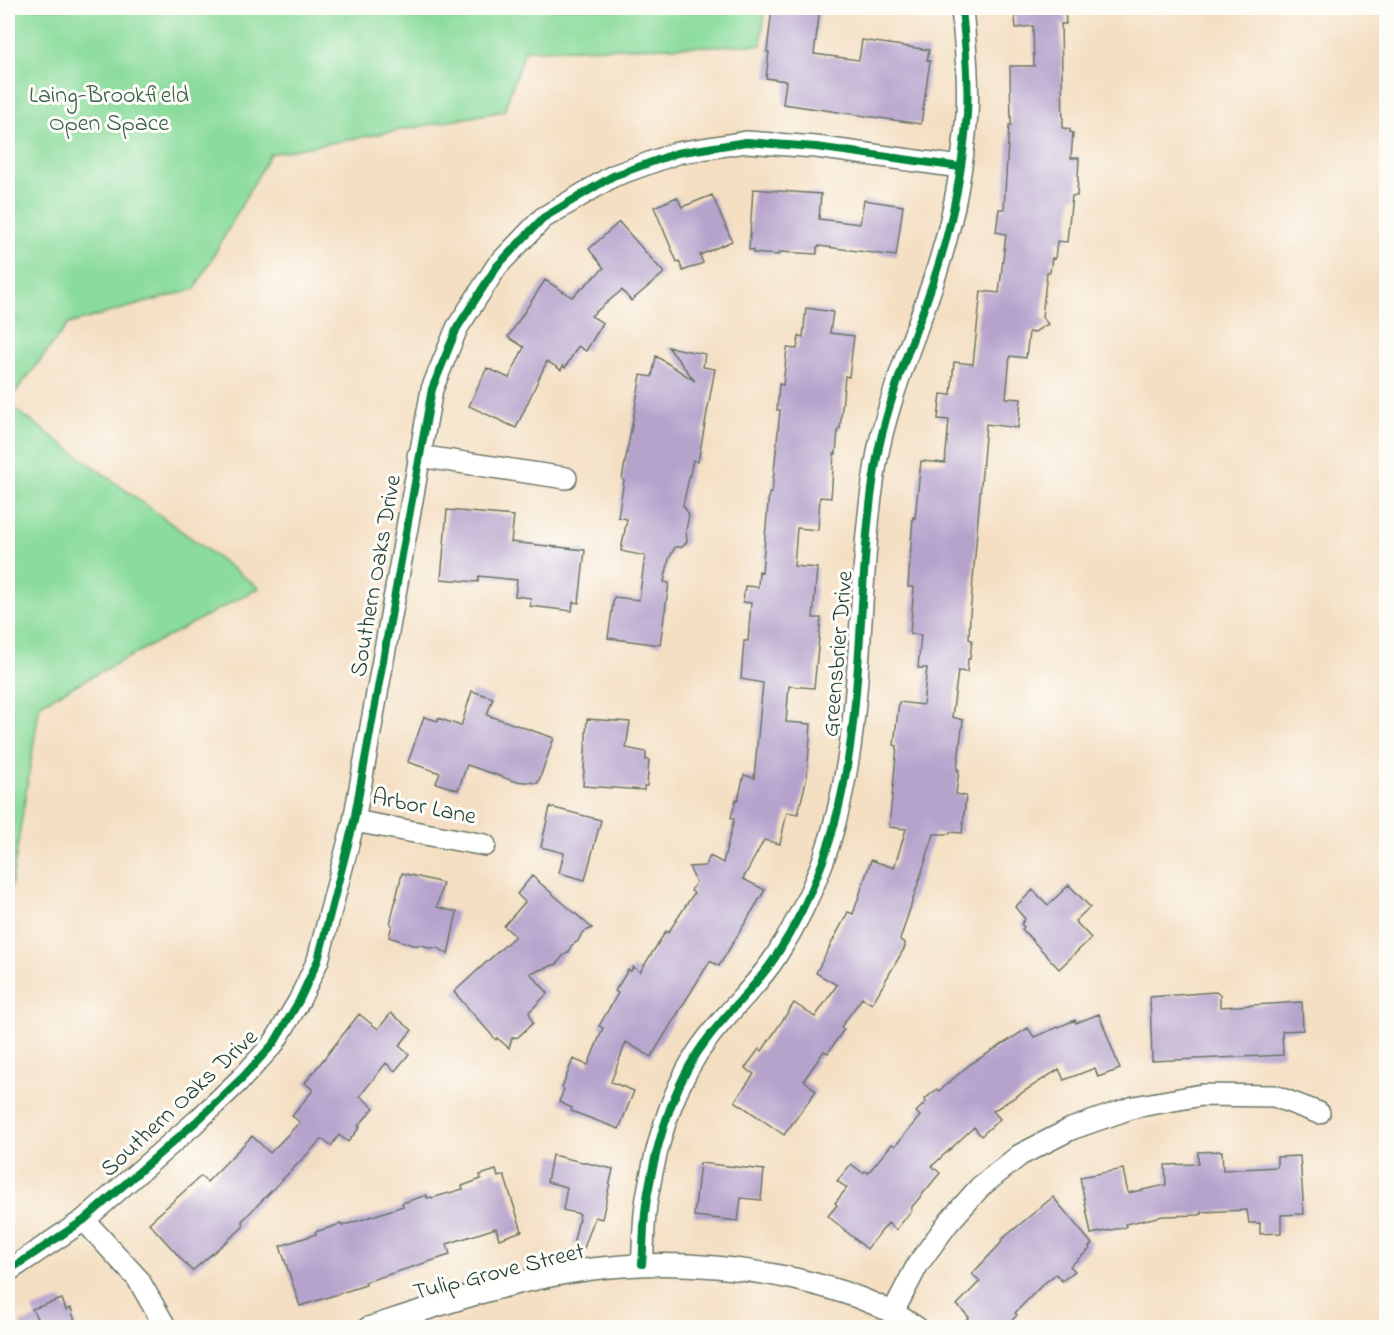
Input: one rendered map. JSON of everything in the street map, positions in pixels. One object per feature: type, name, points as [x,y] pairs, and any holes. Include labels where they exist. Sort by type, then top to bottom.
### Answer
[{"type":"street","name":"Greensbrier Drive","points":[[642,1264],[646,1201],[658,1146],[678,1089],[706,1039],[775,958],[800,913],[822,863],[838,813],[848,769],[871,507],[879,447],[897,382],[942,254],[960,167],[967,112],[962,8]]},
{"type":"street","name":"Southern Oaks Drive","points":[[8,1271],[84,1220],[198,1120],[243,1077],[274,1043],[299,1001],[318,960],[354,820],[418,456],[432,389],[457,328],[497,266],[543,218],[613,176],[677,153],[746,142],[816,147],[960,167]]},
{"type":"street","points":[[418,456],[566,478]]},
{"type":"street","name":"Arbor Lane","points":[[354,820],[485,845]]},
{"type":"street","points":[[893,1312],[918,1264],[948,1223],[980,1187],[1020,1155],[1071,1129],[1134,1107],[1202,1095],[1274,1096],[1319,1113]]},
{"type":"street","points":[[84,1220],[138,1280],[166,1328]]},
{"type":"street","name":"Tulip Grove Street","points":[[368,1328],[474,1294],[529,1281],[591,1269],[642,1264],[708,1266],[761,1272],[814,1283],[893,1312],[917,1328]]},
{"type":"green space","name":"Laing-Brookfield Open Space","points":[[8,8],[765,8],[761,45],[525,50],[504,111],[270,154],[195,289],[68,324],[8,402]]},
{"type":"green space","points":[[8,404],[259,588],[40,704],[8,906]]},
{"type":"building","points":[[772,8],[820,8],[814,54],[859,60],[862,40],[929,50],[927,60],[930,61],[921,124],[783,104],[786,81],[766,78]]},
{"type":"building","points":[[1014,8],[1065,8],[1066,24],[1061,24],[1063,128],[1070,129],[1073,133],[1071,158],[1079,158],[1077,196],[1072,196],[1067,242],[1057,241],[1055,259],[1052,258],[1050,272],[1047,272],[1042,317],[1048,324],[1033,333],[1029,332],[1026,358],[1010,356],[1006,398],[1021,399],[1018,428],[986,424],[970,615],[969,639],[972,640],[970,659],[968,659],[967,672],[958,671],[952,717],[963,720],[956,794],[966,796],[962,833],[934,834],[900,940],[905,943],[905,947],[872,1004],[862,998],[841,1027],[844,1029],[828,1053],[824,1051],[804,1080],[816,1091],[784,1135],[735,1101],[754,1074],[745,1068],[759,1049],[762,1051],[794,1003],[815,1017],[837,985],[816,973],[848,912],[853,914],[871,860],[894,868],[906,829],[889,827],[899,702],[923,705],[927,668],[918,668],[921,635],[910,634],[914,587],[908,587],[913,517],[915,518],[921,461],[945,463],[949,420],[938,419],[941,394],[951,395],[954,362],[973,364],[981,291],[999,293],[1006,234],[996,232],[999,209],[1004,209],[1009,125],[1011,125],[1010,66],[1034,66],[1033,26],[1016,28]]},
{"type":"building","points":[[753,189],[821,194],[819,219],[860,224],[864,200],[903,206],[896,256],[819,246],[817,254],[753,253],[753,250],[749,250]]},
{"type":"building","points":[[712,195],[732,241],[700,255],[703,263],[683,271],[654,207],[677,197],[682,207]]},
{"type":"building","points":[[619,222],[664,273],[631,301],[622,290],[591,316],[603,323],[586,351],[578,346],[565,368],[563,366],[561,370],[547,361],[516,428],[469,406],[487,368],[509,378],[524,347],[508,337],[545,280],[572,297],[604,268],[589,249]]},
{"type":"building","points":[[806,308],[833,312],[830,333],[854,336],[849,377],[845,376],[840,429],[838,429],[836,454],[834,454],[831,498],[820,497],[818,530],[797,528],[794,566],[817,568],[813,618],[821,618],[814,688],[789,686],[786,722],[811,724],[807,777],[798,814],[787,812],[780,844],[764,840],[743,879],[765,890],[719,966],[710,961],[651,1057],[626,1042],[611,1082],[634,1091],[619,1129],[571,1111],[572,1108],[559,1102],[564,1089],[562,1088],[573,1059],[588,1065],[603,1028],[599,1026],[618,993],[615,991],[628,970],[631,971],[633,967],[640,972],[694,893],[691,891],[696,882],[689,867],[705,866],[710,856],[723,863],[734,819],[731,818],[744,775],[754,778],[763,683],[741,679],[744,641],[748,641],[751,603],[743,602],[745,586],[758,587],[759,571],[762,572],[780,410],[777,410],[779,384],[783,385],[787,348],[797,349],[799,336],[803,337]]},
{"type":"building","points":[[668,347],[705,354],[703,367],[715,369],[698,462],[693,460],[683,505],[689,515],[686,530],[687,542],[682,547],[675,547],[669,559],[664,582],[669,583],[660,645],[608,638],[614,597],[639,600],[645,556],[621,551],[627,519],[618,517],[624,480],[622,479],[641,375],[652,377],[656,356],[695,381]]},
{"type":"building","points":[[447,510],[514,516],[511,542],[585,550],[579,603],[573,602],[572,611],[530,606],[531,598],[515,596],[517,580],[479,576],[478,582],[441,579]]},
{"type":"building","points":[[472,691],[493,698],[487,715],[554,738],[538,783],[514,781],[467,765],[458,790],[436,783],[440,773],[408,762],[424,717],[438,721],[438,718],[461,726]]},
{"type":"building","points":[[587,719],[630,722],[626,748],[646,752],[646,760],[649,760],[647,786],[644,786],[644,790],[583,786]]},
{"type":"building","points":[[550,807],[601,820],[585,880],[559,873],[564,853],[541,847]]},
{"type":"building","points":[[402,873],[443,883],[437,907],[457,912],[448,954],[438,948],[413,945],[389,937]]},
{"type":"building","points":[[532,876],[592,928],[582,933],[578,941],[557,964],[530,973],[548,993],[529,1012],[533,1023],[518,1037],[512,1038],[509,1048],[497,1038],[496,1040],[454,992],[515,936],[504,926],[525,902],[517,894]]},
{"type":"building","points":[[1069,885],[1090,907],[1075,921],[1091,938],[1059,969],[1022,929],[1024,927],[1021,924],[1025,919],[1015,907],[1033,890],[1048,905]]},
{"type":"building","points":[[1215,992],[1220,994],[1220,1007],[1302,1002],[1303,1030],[1282,1031],[1283,1055],[1152,1061],[1150,997]]},
{"type":"building","points":[[391,1013],[412,1030],[399,1046],[409,1054],[395,1071],[386,1063],[360,1096],[374,1108],[358,1126],[360,1127],[348,1142],[339,1135],[331,1146],[322,1139],[242,1221],[244,1224],[242,1228],[192,1271],[149,1223],[201,1176],[207,1182],[252,1136],[270,1153],[300,1122],[292,1116],[313,1090],[305,1083],[359,1014],[378,1029]]},
{"type":"building","points":[[1099,1014],[1120,1069],[1098,1077],[1095,1068],[1064,1080],[1059,1069],[993,1111],[1000,1119],[981,1136],[974,1127],[932,1166],[940,1173],[911,1208],[912,1210],[896,1230],[888,1223],[867,1249],[828,1216],[847,1188],[837,1181],[851,1164],[863,1173],[865,1171],[868,1173],[892,1144],[895,1146],[920,1116],[916,1112],[926,1102],[925,1099],[937,1089],[939,1091],[969,1065],[1028,1028],[1034,1037],[1075,1020],[1076,1023]]},
{"type":"building","points":[[1222,1151],[1223,1170],[1277,1167],[1277,1157],[1300,1156],[1304,1214],[1281,1215],[1281,1233],[1260,1234],[1260,1223],[1249,1223],[1247,1210],[1163,1216],[1091,1234],[1080,1177],[1123,1169],[1128,1193],[1166,1185],[1165,1165],[1198,1164],[1198,1152]]},
{"type":"building","points":[[552,1155],[613,1169],[602,1219],[595,1217],[584,1248],[573,1245],[580,1214],[563,1210],[567,1187],[547,1182]]},
{"type":"building","points":[[700,1163],[764,1170],[761,1200],[741,1198],[738,1221],[694,1216]]},
{"type":"building","points":[[496,1170],[498,1177],[504,1175],[522,1231],[499,1239],[496,1228],[447,1244],[450,1255],[300,1306],[280,1246],[316,1234],[315,1232],[341,1224],[342,1226],[403,1206],[402,1203],[427,1195],[427,1198],[432,1198],[463,1189],[462,1186],[481,1179],[480,1175]]},
{"type":"building","points":[[1053,1197],[1092,1244],[1090,1249],[1070,1266],[1075,1271],[1062,1281],[1056,1274],[1042,1285],[1015,1313],[1017,1315],[1005,1328],[975,1328],[966,1320],[969,1317],[957,1305],[980,1281],[972,1274],[1002,1242],[1001,1240]]},
{"type":"building","points":[[62,1299],[66,1310],[71,1308],[77,1328],[21,1328],[21,1323],[37,1318],[32,1309]]},
{"type":"cycle path","points":[[642,1264],[647,1198],[661,1135],[676,1094],[685,1074],[708,1038],[760,978],[790,934],[823,861],[838,810],[855,707],[866,551],[879,447],[892,399],[941,257],[961,168],[967,101],[962,8]]},
{"type":"cycle path","points":[[8,1271],[84,1220],[198,1120],[243,1077],[274,1043],[299,1001],[318,960],[354,821],[432,389],[457,328],[497,266],[543,218],[613,176],[677,153],[746,142],[816,147],[960,167]]}]
